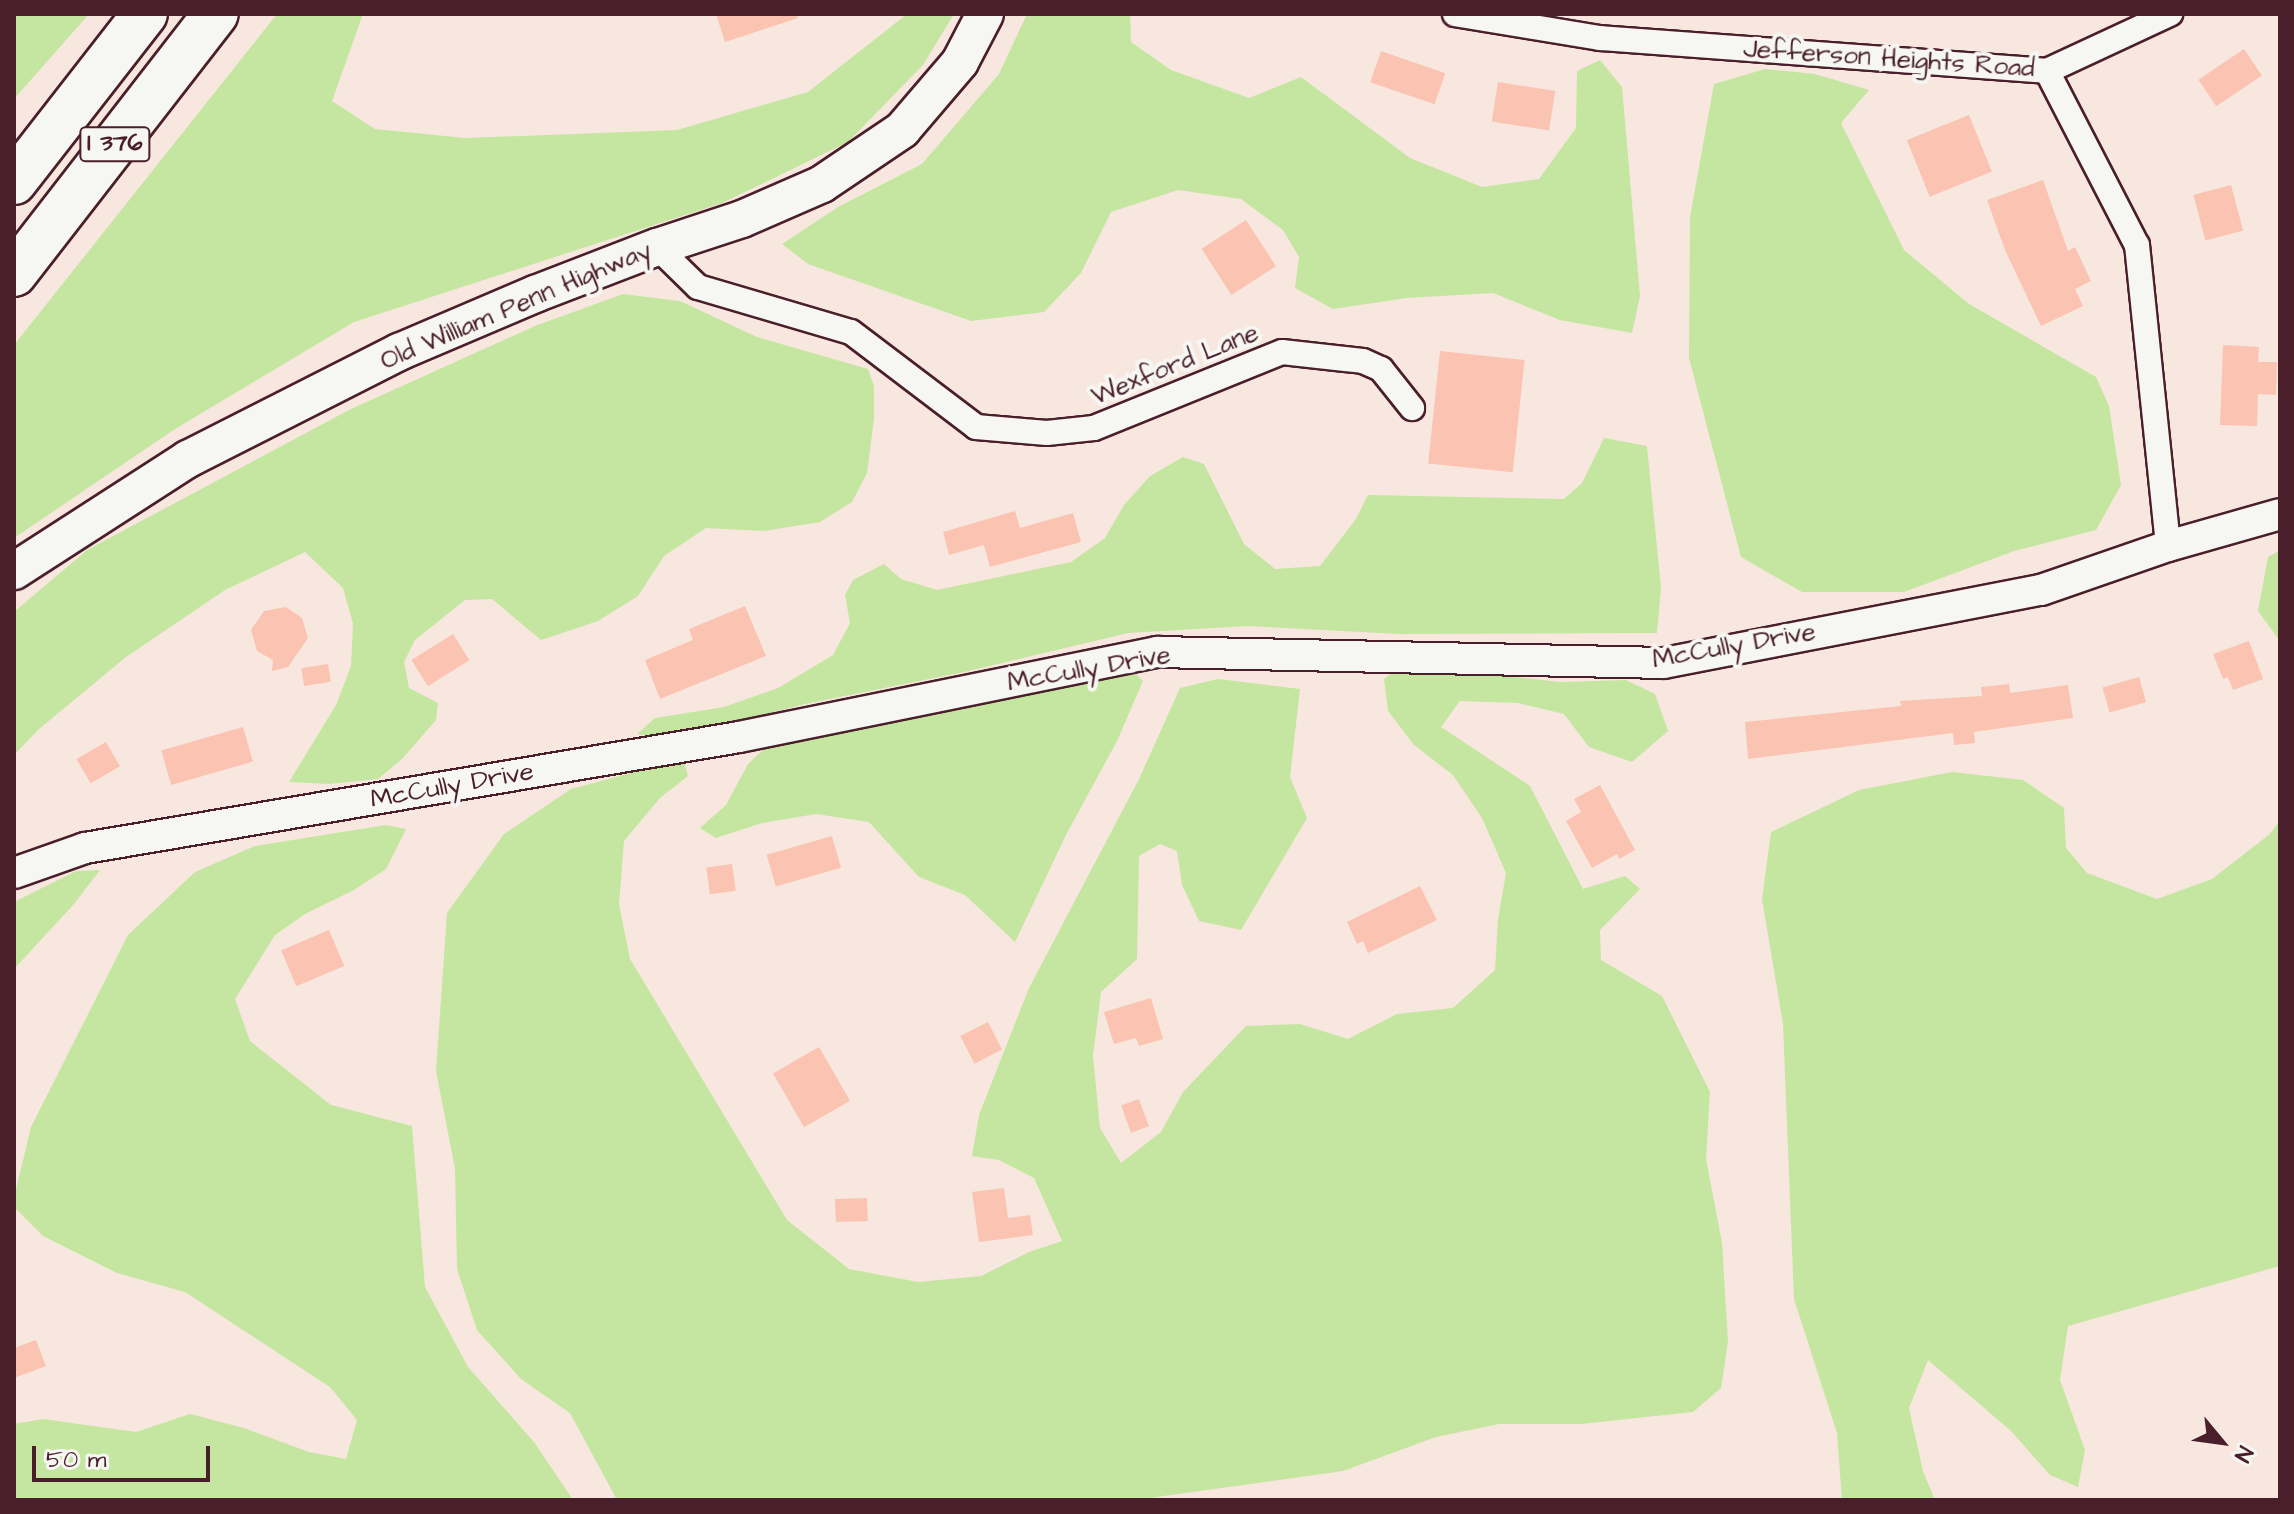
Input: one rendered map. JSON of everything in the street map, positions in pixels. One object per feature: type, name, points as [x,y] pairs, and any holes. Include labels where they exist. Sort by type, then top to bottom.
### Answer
[{"type":"highway","name":"I 376","points":[[14,182],[145,14]]},
{"type":"highway","name":"I 376","points":[[14,274],[216,14]]},
{"type":"main road","name":"Old William Penn Highway","points":[[14,571],[202,451],[399,352],[657,247],[742,219],[822,184],[902,130],[960,62],[985,14]]},
{"type":"street","name":"Jefferson Heights Road","points":[[1455,14],[1600,38],[2047,71],[2137,245],[2168,546]]},
{"type":"street","points":[[2047,71],[2170,14]]},
{"type":"street","name":"Wexford Lane","points":[[657,247],[698,287],[851,332],[976,427],[1047,433],[1094,428],[1282,352],[1363,361],[1381,369],[1412,408]]},
{"type":"street","points":[[2168,546],[2280,514]]},
{"type":"street","name":"McCully Drive","points":[[14,873],[85,848],[739,737],[1157,652],[1664,663],[2041,590],[2168,546]]},
{"type":"green space","points":[[14,14],[89,14],[14,99]]},
{"type":"green space","points":[[277,14],[363,14],[332,101],[375,129],[465,138],[677,130],[808,92],[907,14],[954,14],[923,65],[848,142],[722,203],[354,322],[175,429],[14,538],[14,345]]},
{"type":"green space","points":[[1027,14],[1130,14],[1131,42],[1171,70],[1249,98],[1301,77],[1410,158],[1482,187],[1539,179],[1576,128],[1577,71],[1600,60],[1622,87],[1640,296],[1632,333],[1560,320],[1493,293],[1407,298],[1333,309],[1295,288],[1299,257],[1283,230],[1241,199],[1178,190],[1111,212],[1081,273],[1044,312],[971,321],[808,264],[782,244],[838,207],[922,164],[999,74]]},
{"type":"green space","points":[[1765,69],[1815,74],[1869,90],[1841,123],[1904,250],[1969,304],[2096,377],[2109,406],[2121,485],[2096,530],[2014,551],[1904,592],[1802,592],[1741,557],[1689,358],[1690,217],[1714,84]]},
{"type":"green space","points":[[623,294],[680,301],[757,337],[868,369],[874,386],[874,419],[867,473],[852,502],[820,522],[764,531],[706,528],[664,556],[638,596],[598,621],[541,640],[492,599],[465,600],[415,640],[404,662],[409,688],[438,703],[436,720],[402,759],[378,779],[328,784],[289,782],[336,705],[351,666],[353,624],[343,588],[305,552],[225,590],[126,657],[39,729],[14,755],[14,612],[87,550],[351,409],[535,326]]},
{"type":"green space","points":[[1604,438],[1647,446],[1661,588],[1657,633],[1400,634],[1248,626],[1128,633],[964,672],[805,704],[669,739],[637,734],[655,718],[724,707],[778,688],[833,655],[850,623],[845,595],[853,580],[884,564],[901,579],[937,590],[1071,562],[1105,538],[1124,505],[1150,476],[1183,457],[1204,464],[1244,544],[1275,569],[1320,566],[1356,519],[1368,495],[1564,499],[1582,483]]},
{"type":"green space","points":[[2280,550],[2280,641],[2258,611],[2268,557]]},
{"type":"green space","points":[[1401,665],[1561,682],[1626,680],[1655,694],[1668,731],[1632,762],[1589,747],[1564,714],[1518,703],[1460,701],[1441,727],[1530,786],[1583,889],[1625,876],[1640,889],[1600,930],[1601,960],[1662,996],[1710,1092],[1706,1159],[1722,1243],[1728,1342],[1721,1388],[1693,1412],[1581,1424],[1499,1424],[1436,1437],[1343,1471],[1135,1500],[617,1500],[570,1413],[521,1379],[477,1330],[457,1269],[455,1169],[436,1071],[447,913],[504,834],[571,789],[683,759],[688,776],[660,798],[624,841],[619,904],[630,959],[787,1220],[849,1269],[918,1282],[981,1276],[1029,1252],[1062,1241],[1034,1178],[999,1160],[972,1156],[979,1115],[1029,988],[1139,779],[1180,688],[1218,679],[1300,689],[1290,777],[1307,818],[1241,930],[1199,921],[1182,885],[1177,851],[1160,844],[1139,856],[1137,959],[1101,992],[1093,1056],[1100,1128],[1121,1163],[1161,1132],[1183,1092],[1246,1026],[1300,1024],[1348,1039],[1397,1014],[1453,1008],[1495,970],[1498,919],[1506,873],[1482,818],[1453,775],[1414,745],[1388,711],[1384,679]]},
{"type":"green space","points":[[1132,670],[1143,681],[1117,741],[1067,833],[1015,942],[965,895],[919,877],[869,822],[816,814],[762,823],[716,838],[700,828],[726,805],[748,764],[767,746]]},
{"type":"green space","points":[[1952,772],[2023,780],[2064,808],[2066,848],[2087,873],[2157,899],[2212,879],[2270,834],[2280,820],[2280,1266],[2068,1326],[2060,1380],[2085,1450],[2078,1487],[2050,1475],[2011,1431],[1928,1360],[1909,1408],[1923,1471],[1935,1500],[1842,1500],[1837,1433],[1794,1299],[1783,1024],[1762,899],[1771,832],[1859,790]]},
{"type":"green space","points":[[386,825],[406,829],[386,869],[354,890],[305,914],[275,935],[235,999],[250,1041],[331,1105],[412,1126],[425,1287],[468,1367],[534,1442],[573,1500],[14,1500],[14,1424],[43,1419],[136,1432],[190,1414],[244,1428],[309,1452],[346,1459],[357,1420],[330,1387],[185,1292],[117,1273],[43,1236],[14,1207],[14,1198],[31,1127],[128,935],[195,872],[255,846]]},
{"type":"green space","points":[[100,870],[74,904],[14,969],[14,902],[76,871]]},
{"type":"building","points":[[716,14],[797,14],[798,18],[725,42]]},
{"type":"building","points":[[2244,49],[2262,76],[2216,106],[2198,80]]},
{"type":"building","points":[[1381,51],[1445,73],[1435,104],[1370,82]]},
{"type":"building","points":[[1498,82],[1555,91],[1549,131],[1492,122]]},
{"type":"building","points":[[1969,115],[1992,172],[1930,197],[1907,140]]},
{"type":"building","points":[[2043,180],[2068,251],[2075,247],[2091,281],[2075,289],[2083,306],[2041,326],[2005,250],[1987,200]]},
{"type":"building","points":[[2231,185],[2243,230],[2205,240],[2193,195]]},
{"type":"building","points":[[1246,220],[1276,266],[1232,295],[1202,249]]},
{"type":"building","points":[[2223,345],[2259,347],[2258,362],[2277,362],[2276,395],[2258,394],[2257,426],[2220,425]]},
{"type":"building","points":[[1440,351],[1525,360],[1513,472],[1428,463]]},
{"type":"building","points":[[1015,511],[1020,528],[1073,513],[1081,542],[990,567],[984,545],[949,555],[943,532]]},
{"type":"building","points":[[745,606],[766,656],[660,699],[645,660],[693,640],[689,629]]},
{"type":"building","points":[[286,607],[302,618],[308,638],[288,667],[272,671],[273,660],[257,651],[251,630],[264,611]]},
{"type":"building","points":[[453,634],[469,660],[428,686],[411,660]]},
{"type":"building","points":[[2249,641],[2263,679],[2233,690],[2228,677],[2223,679],[2213,654]]},
{"type":"building","points":[[328,664],[331,682],[304,686],[301,668]]},
{"type":"building","points":[[2139,677],[2146,702],[2110,712],[2102,687]]},
{"type":"building","points":[[2009,684],[2010,693],[2068,685],[2073,718],[1974,732],[1975,743],[1954,745],[1953,733],[1748,759],[1745,722],[1901,706],[1900,701],[1982,696],[1981,687]]},
{"type":"building","points":[[243,727],[253,762],[171,785],[161,750]]},
{"type":"building","points":[[106,742],[120,766],[91,783],[77,759]]},
{"type":"building","points":[[1600,785],[1635,850],[1619,859],[1617,854],[1592,868],[1566,821],[1581,812],[1574,799]]},
{"type":"building","points":[[832,836],[841,868],[776,886],[767,855]]},
{"type":"building","points":[[732,864],[736,891],[710,894],[706,868]]},
{"type":"building","points":[[1420,886],[1437,920],[1368,953],[1363,941],[1357,944],[1347,922]]},
{"type":"building","points":[[329,930],[344,966],[296,986],[281,950]]},
{"type":"building","points":[[1151,998],[1163,1039],[1139,1046],[1136,1038],[1114,1044],[1104,1012]]},
{"type":"building","points":[[988,1022],[1002,1050],[974,1064],[960,1036]]},
{"type":"building","points":[[819,1047],[850,1101],[804,1127],[773,1074]]},
{"type":"building","points":[[1139,1099],[1149,1126],[1131,1133],[1121,1105]]},
{"type":"building","points":[[1004,1188],[1008,1218],[1030,1215],[1033,1235],[979,1242],[972,1192]]},
{"type":"building","points":[[867,1198],[868,1221],[836,1222],[835,1199]]},
{"type":"building","points":[[36,1340],[46,1366],[14,1378],[14,1348]]}]
